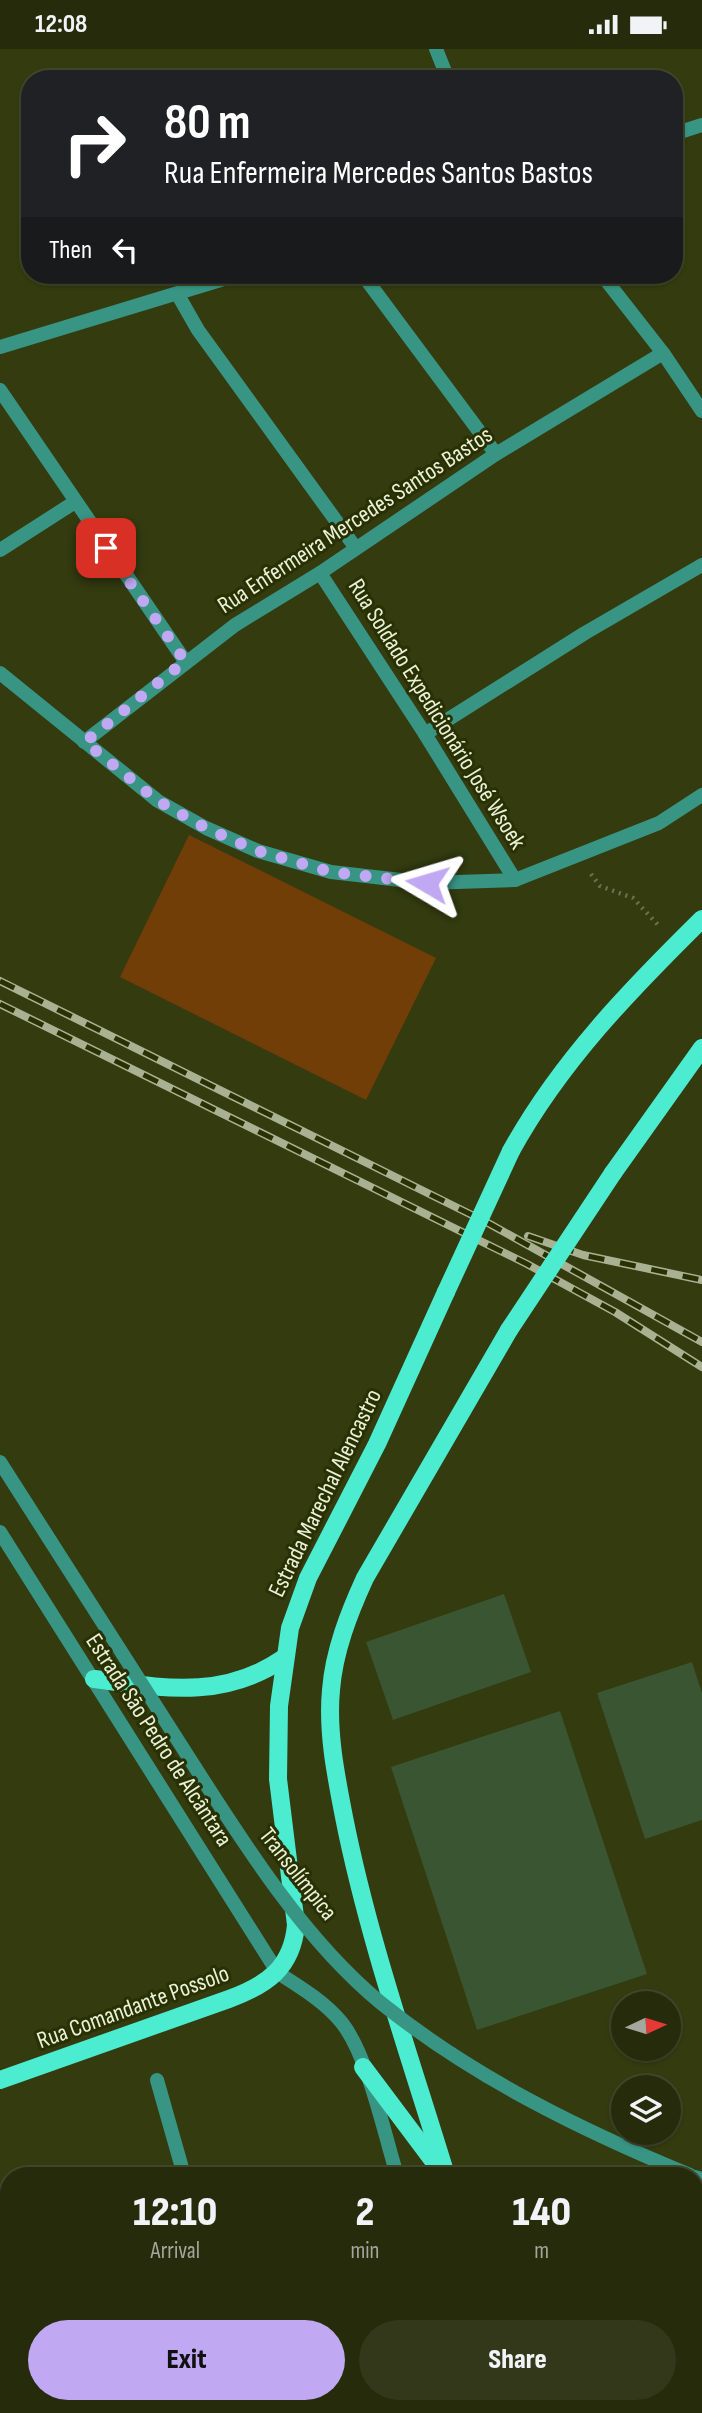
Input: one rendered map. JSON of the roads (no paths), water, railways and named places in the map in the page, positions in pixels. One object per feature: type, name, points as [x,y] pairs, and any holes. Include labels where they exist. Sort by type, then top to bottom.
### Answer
[{"type":"main road","name":"Estrada Marechal Alencastro","points":[[278,1972],[295,1939],[296,1925],[278,1779],[279,1706],[284,1658],[296,1608],[377,1444],[511,1151],[536,1106],[627,994],[702,919]]},
{"type":"main road","points":[[443,2167],[362,1897],[340,1793],[331,1728],[331,1689],[346,1622],[365,1578],[509,1330],[702,1048]]},
{"type":"main road","points":[[94,1679],[146,1686],[214,1686],[259,1675],[284,1658]]},
{"type":"main road","name":"Rua Comandante Possolo","points":[[0,2080],[242,1994],[278,1972]]},
{"type":"main road","points":[[363,2067],[439,2167]]},
{"type":"street","points":[[436,49],[444,70]]},
{"type":"street","points":[[683,131],[702,125]]},
{"type":"street","points":[[0,347],[210,284]]},
{"type":"street","points":[[370,284],[496,454]]},
{"type":"street","points":[[609,284],[663,353],[702,411]]},
{"type":"street","points":[[178,295],[198,330],[355,547]]},
{"type":"street","name":"Rua Enfermeira Mercedes Santos Bastos","points":[[85,742],[185,661],[236,625],[320,573],[496,454],[663,353]]},
{"type":"street","points":[[0,390],[185,661]]},
{"type":"street","points":[[0,550],[75,502]]},
{"type":"street","points":[[425,734],[585,633],[702,565]]},
{"type":"street","name":"Rua Soldado Expedicionário José Wsoek","points":[[320,573],[425,734],[515,880]]},
{"type":"street","points":[[1,677],[158,801],[206,828],[258,851],[331,872],[427,883],[515,880],[659,823],[702,795]]},
{"type":"street","name":"Transolímpica","points":[[0,1462],[230,1822],[275,1885],[342,1966],[380,2002],[443,2049],[583,2130],[671,2167]]},
{"type":"street","name":"Estrada São Pedro de Alcântara","points":[[0,1532],[278,1972]]},
{"type":"street","points":[[278,1972],[332,2012],[354,2042],[394,2167]]},
{"type":"street","points":[[157,2080],[182,2167]]},
{"type":"railway","points":[[0,981],[488,1223],[702,1342]]},
{"type":"railway","points":[[0,1004],[527,1264],[615,1312],[702,1367]]},
{"type":"railway","points":[[528,1236],[583,1255],[702,1280]]}]
